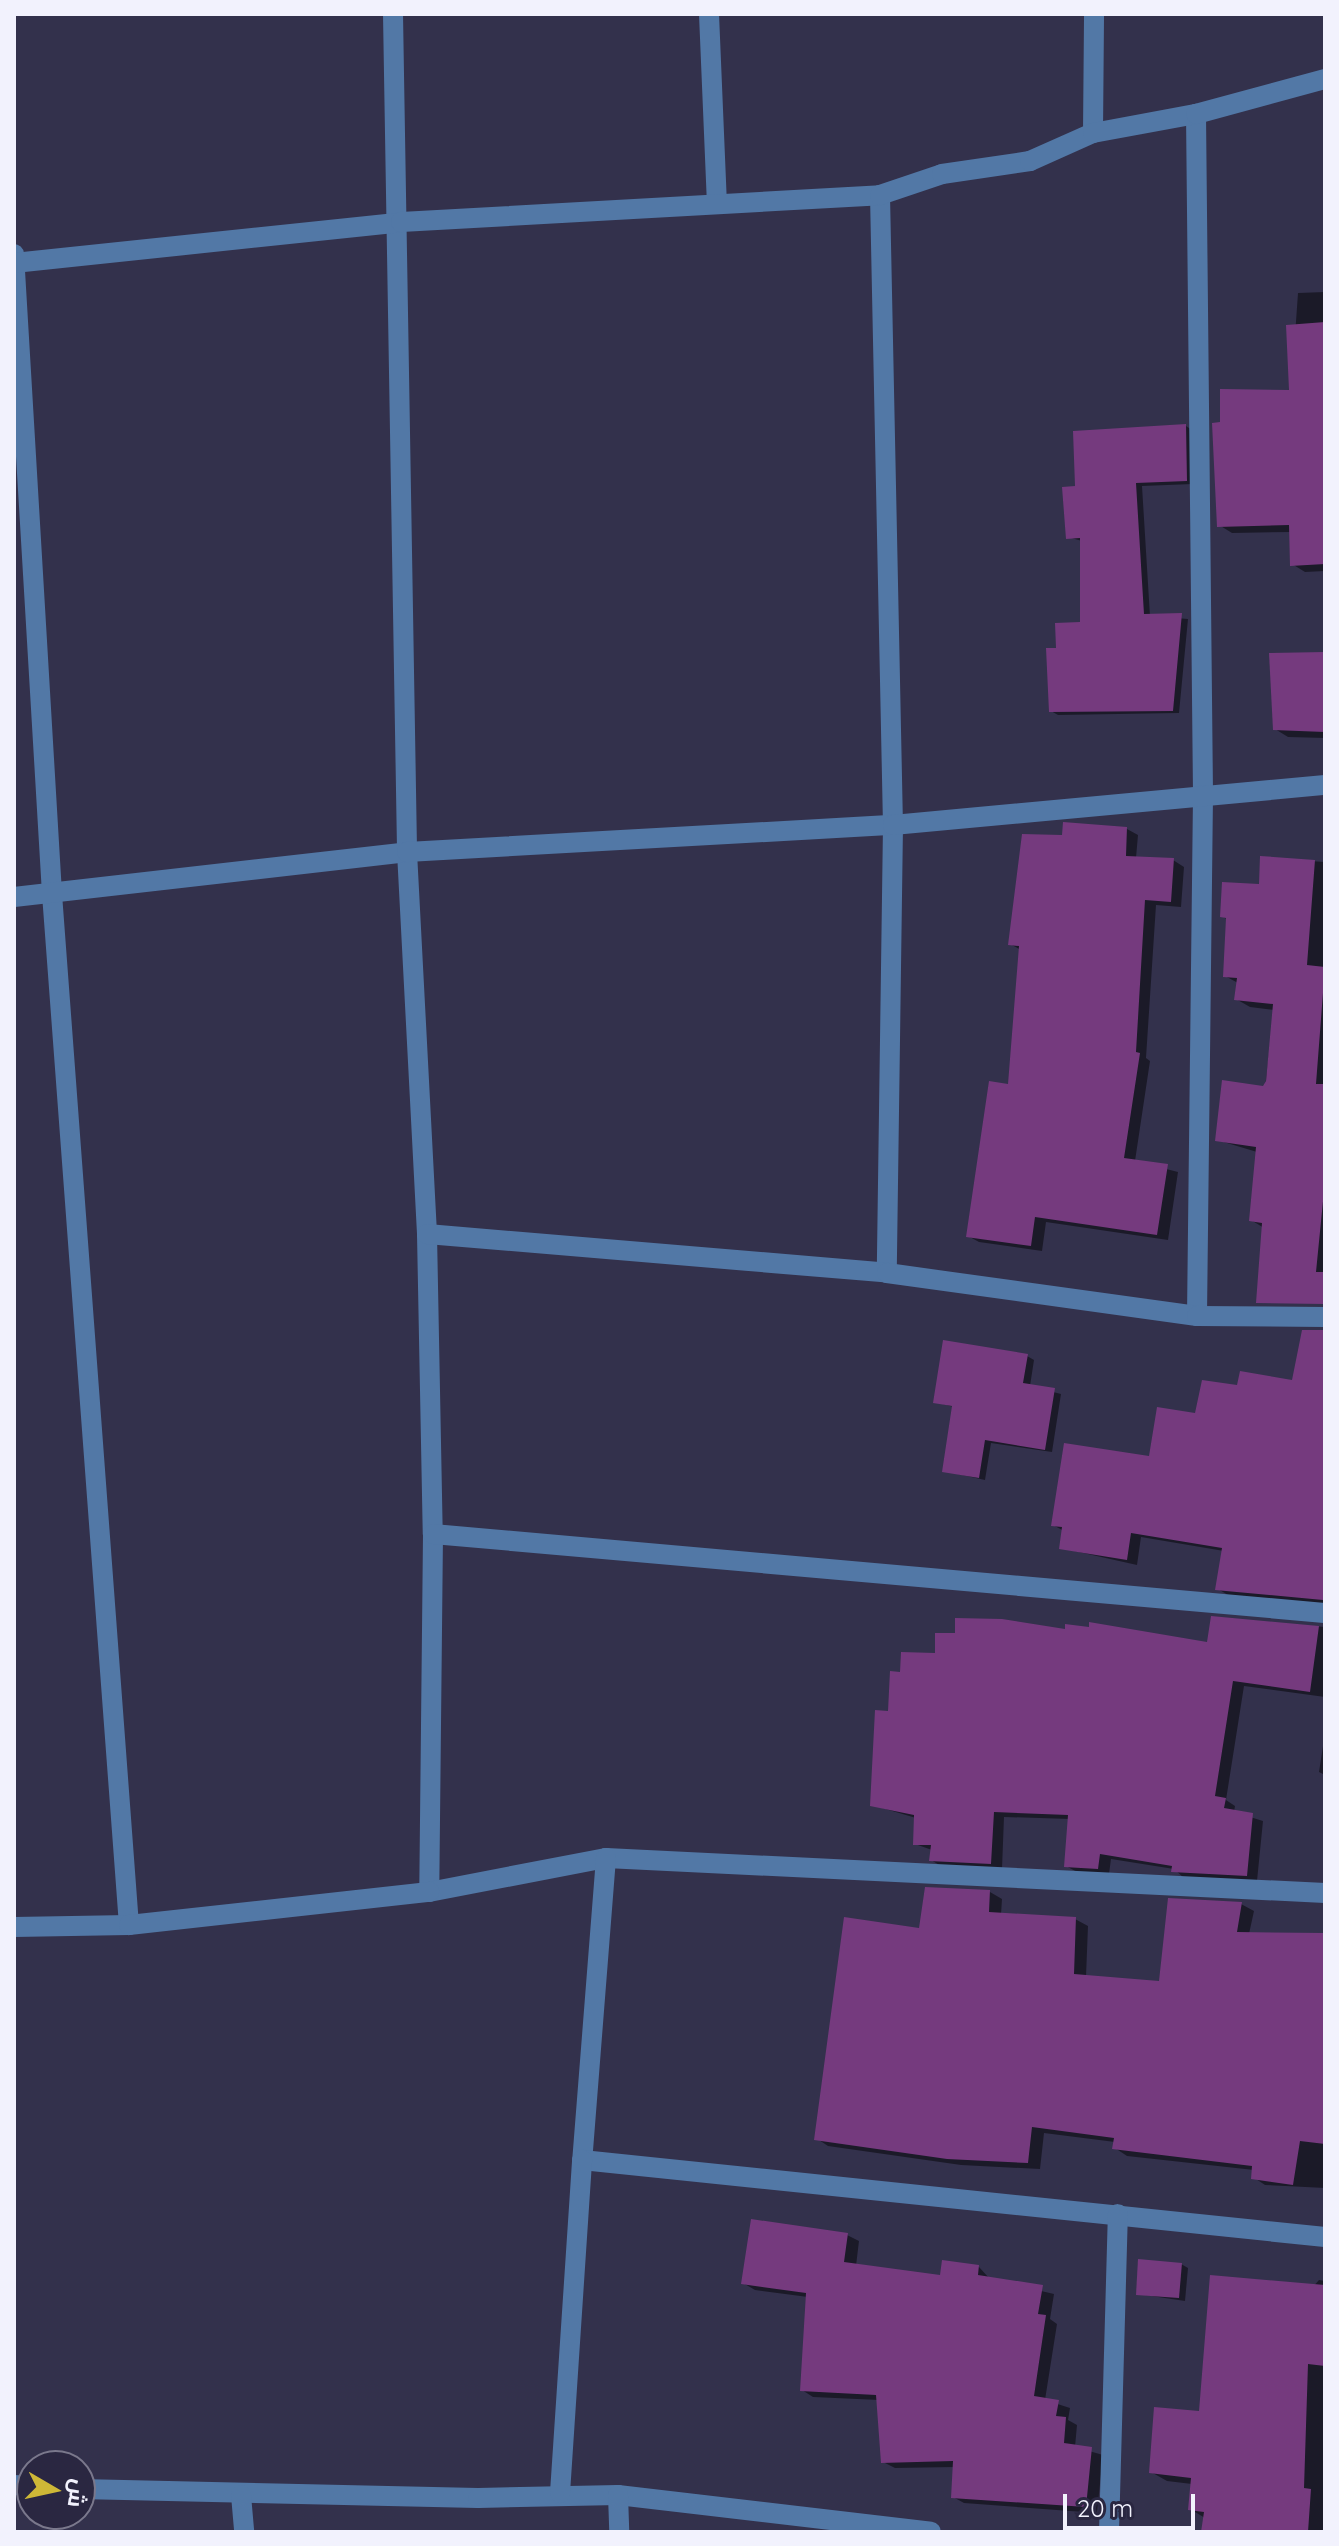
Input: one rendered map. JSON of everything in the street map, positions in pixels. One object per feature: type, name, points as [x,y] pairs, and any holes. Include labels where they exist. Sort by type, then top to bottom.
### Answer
[{"type":"street","points":[[393,14],[401,222],[407,852],[427,1234],[433,1534],[429,1892]]},
{"type":"street","points":[[709,14],[717,204]]},
{"type":"street","points":[[1093,133],[1094,14]]},
{"type":"street","points":[[14,263],[401,222],[880,195],[942,174],[1030,161],[1093,133],[1196,114],[1325,79]]},
{"type":"street","points":[[1196,114],[1203,795],[1197,1316]]},
{"type":"street","points":[[880,195],[893,825],[887,1273]]},
{"type":"street","points":[[14,254],[52,894],[129,1925]]},
{"type":"street","points":[[14,897],[407,852],[893,825],[1325,785]]},
{"type":"street","points":[[427,1234],[887,1273],[1197,1316],[1325,1317]]},
{"type":"street","points":[[433,1534],[1325,1613]]},
{"type":"street","points":[[14,1927],[129,1925],[429,1892],[606,1858],[1325,1893]]},
{"type":"street","points":[[560,2493],[606,1858]]},
{"type":"street","points":[[582,2160],[1325,2237]]},
{"type":"street","points":[[1109,2532],[1118,2214]]},
{"type":"street","points":[[96,2490],[241,2495],[618,2495],[834,2526],[931,2532]]},
{"type":"street","points":[[241,2495],[244,2532]]},
{"type":"street","points":[[618,2495],[619,2532]]},
{"type":"building","points":[[1325,322],[1325,564],[1290,566],[1289,525],[1217,527],[1212,423],[1220,422],[1220,389],[1289,390],[1286,325]]},
{"type":"building","points":[[1186,424],[1187,481],[1136,483],[1144,614],[1182,613],[1173,711],[1049,712],[1046,648],[1056,648],[1055,623],[1080,622],[1080,538],[1066,539],[1062,487],[1075,486],[1073,431]]},
{"type":"building","points":[[1325,652],[1325,732],[1273,730],[1269,653]]},
{"type":"building","points":[[1063,822],[1127,827],[1126,856],[1174,858],[1171,902],[1145,900],[1136,1052],[1140,1053],[1124,1158],[1168,1164],[1157,1235],[1035,1217],[1031,1246],[966,1237],[989,1081],[1008,1084],[1019,946],[1008,945],[1022,834],[1062,835]]},
{"type":"building","points":[[1260,856],[1315,860],[1307,965],[1325,967],[1316,1084],[1325,1084],[1325,1181],[1316,1272],[1325,1272],[1325,1304],[1256,1303],[1262,1223],[1249,1221],[1256,1147],[1215,1141],[1222,1080],[1263,1086],[1266,1081],[1273,1004],[1234,1000],[1237,978],[1223,977],[1226,918],[1220,917],[1222,882],[1259,884]]},
{"type":"building","points":[[1302,1330],[1325,1330],[1323,1600],[1215,1590],[1222,1548],[1131,1533],[1127,1560],[1059,1549],[1062,1527],[1051,1526],[1064,1443],[1149,1456],[1157,1407],[1195,1413],[1202,1380],[1237,1385],[1240,1371],[1292,1380]]},
{"type":"building","points":[[943,1340],[1028,1354],[1023,1383],[1055,1388],[1045,1450],[985,1440],[979,1478],[942,1472],[952,1406],[933,1403]]},
{"type":"building","points":[[1211,1616],[1319,1626],[1310,1692],[1233,1681],[1215,1796],[1226,1798],[1224,1808],[1253,1813],[1247,1876],[1171,1872],[1172,1866],[1100,1854],[1098,1869],[1064,1867],[1068,1815],[994,1812],[991,1864],[929,1861],[931,1845],[913,1845],[914,1815],[870,1806],[875,1710],[888,1711],[890,1671],[900,1672],[901,1652],[935,1653],[935,1633],[955,1633],[955,1618],[1002,1619],[1065,1629],[1065,1624],[1089,1627],[1089,1622],[1207,1642]]},
{"type":"building","points":[[925,1887],[990,1890],[989,1912],[1076,1917],[1074,1974],[1159,1981],[1168,1898],[1242,1902],[1237,1932],[1325,1933],[1325,2144],[1300,2141],[1293,2185],[1251,2179],[1252,2166],[1112,2149],[1114,2138],[1032,2127],[1028,2163],[947,2159],[814,2140],[844,1917],[919,1928]]},
{"type":"building","points":[[751,2219],[848,2233],[844,2262],[940,2275],[942,2260],[979,2265],[978,2275],[1043,2285],[1038,2314],[1046,2315],[1034,2396],[1059,2400],[1056,2416],[1066,2417],[1064,2443],[1092,2447],[1086,2507],[951,2498],[953,2461],[881,2463],[876,2395],[800,2391],[806,2293],[741,2284]]},
{"type":"building","points":[[1138,2259],[1182,2263],[1179,2298],[1136,2295]]},
{"type":"building","points":[[1210,2275],[1325,2285],[1325,2366],[1308,2364],[1304,2488],[1311,2489],[1308,2532],[1201,2532],[1204,2512],[1188,2510],[1191,2478],[1149,2473],[1154,2407],[1199,2411]]}]
